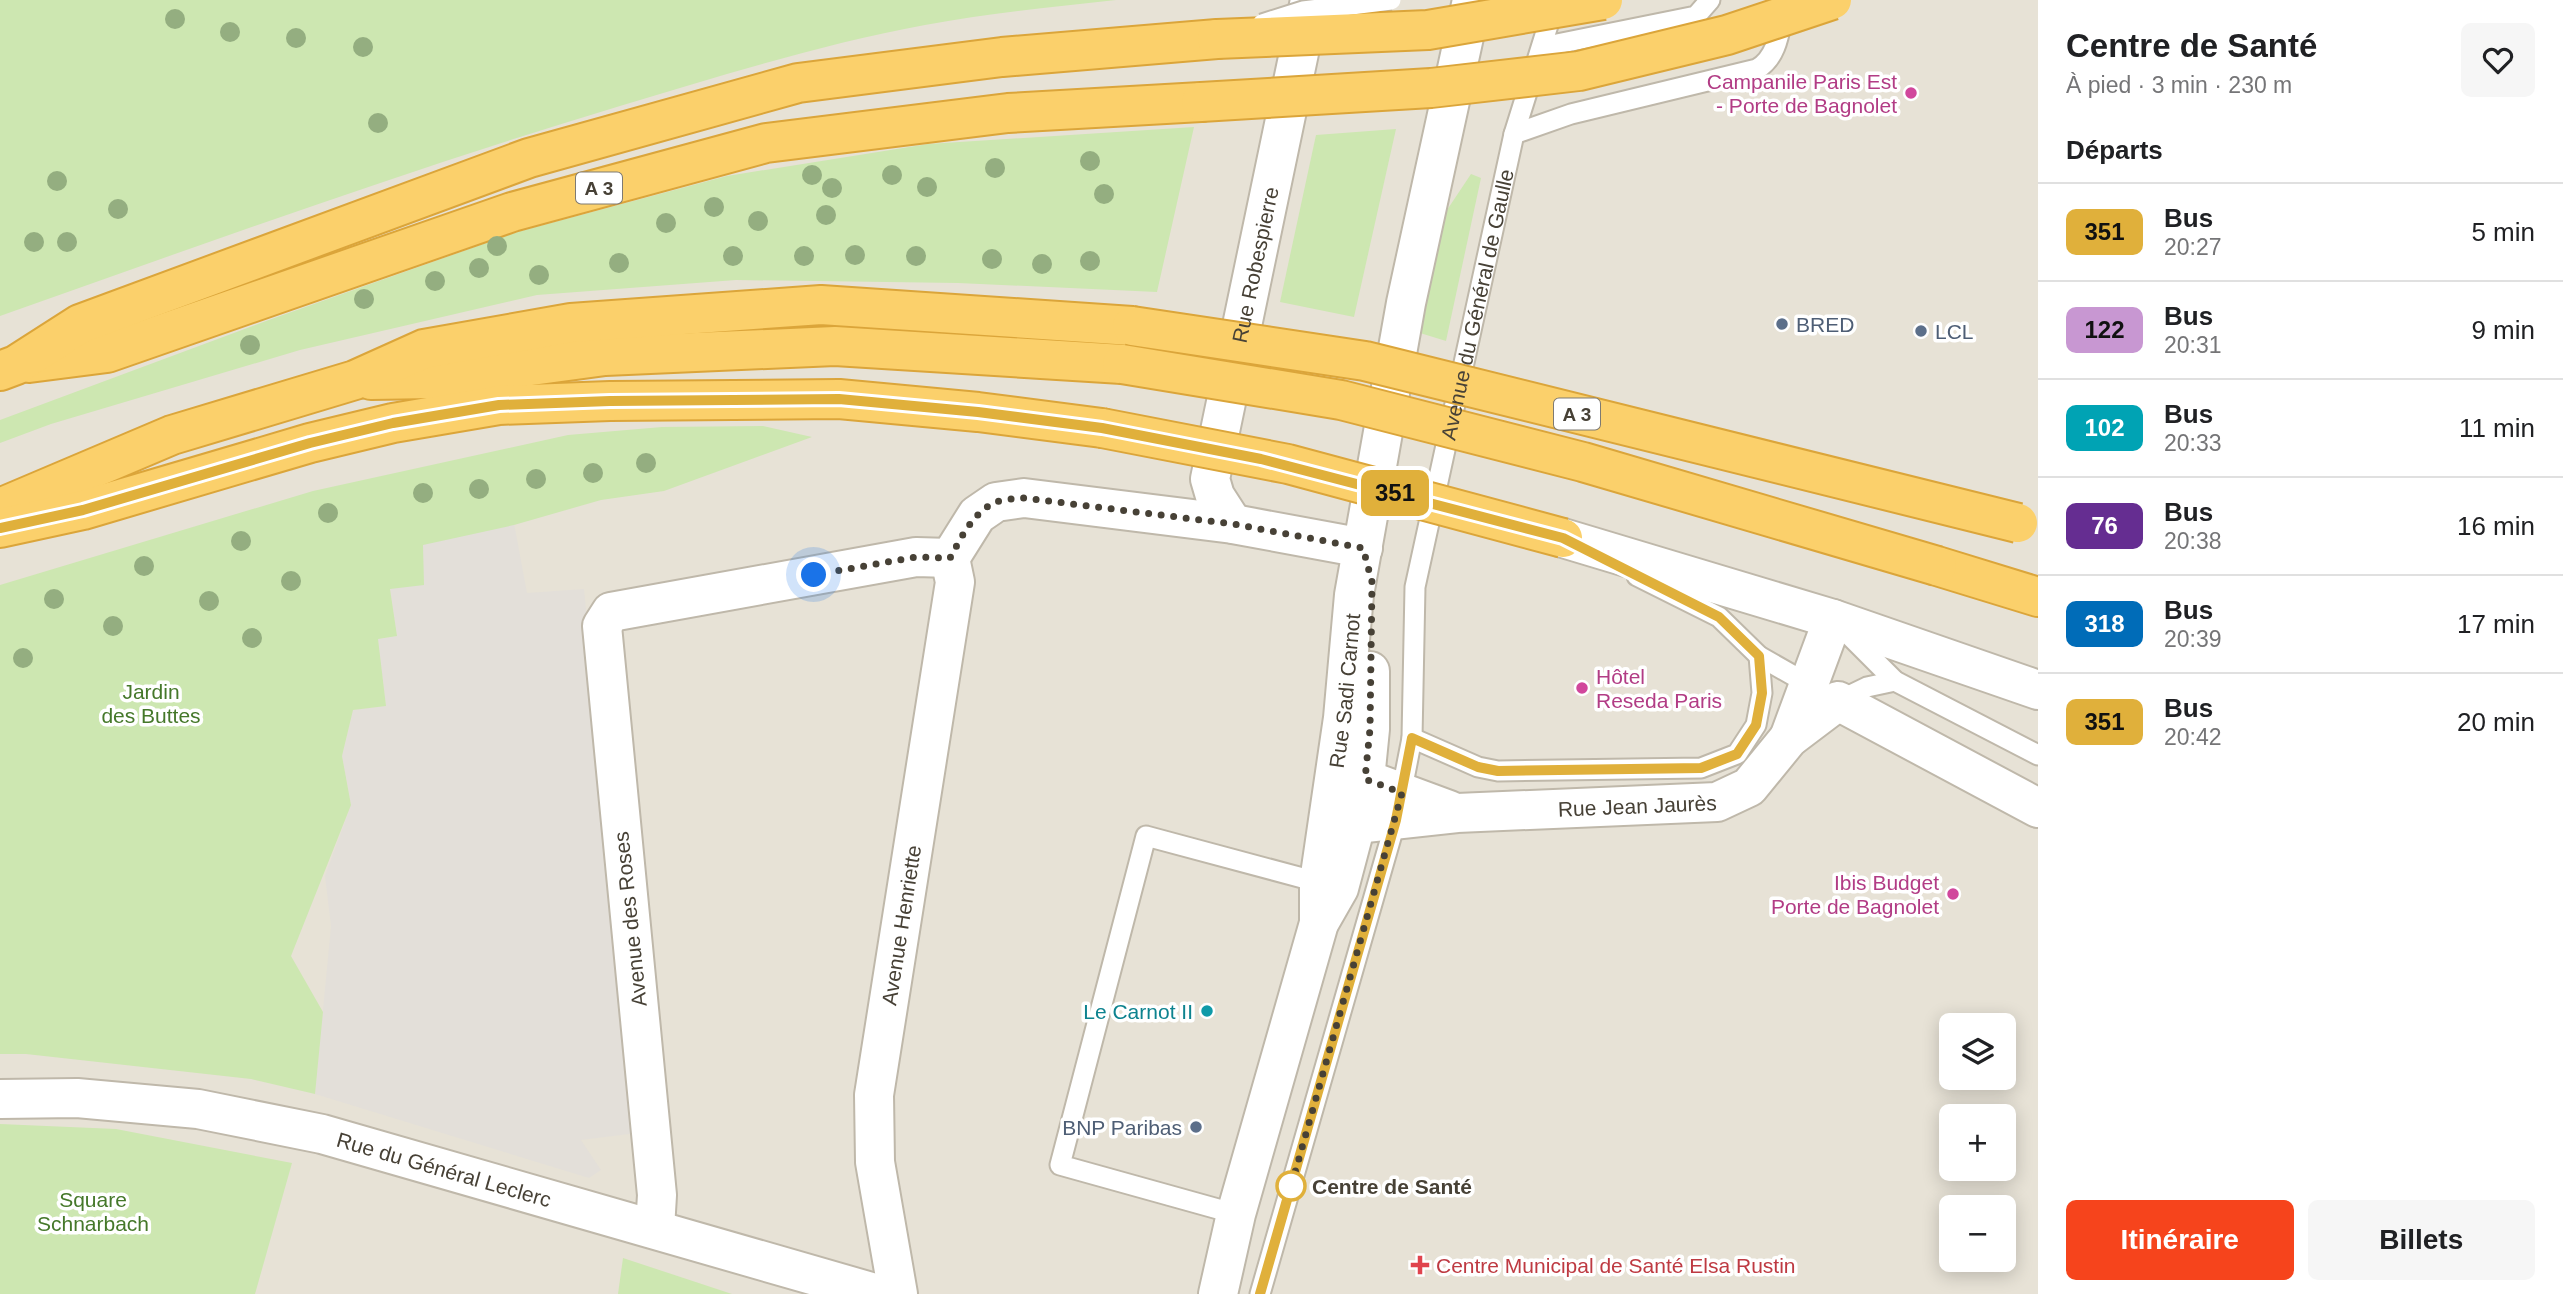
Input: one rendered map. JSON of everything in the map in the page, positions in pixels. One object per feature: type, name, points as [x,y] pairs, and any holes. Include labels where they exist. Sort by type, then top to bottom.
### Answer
[{"type":"highway","points":[[8,368],[80,324],[529,158],[798,83],[1002,57],[1217,38],[1429,30],[1603,0]]},
{"type":"highway","name":"A 3","points":[[8,368],[107,353],[512,212],[766,144],[1008,113],[1431,88],[1578,71],[1727,35],[1832,0]]},
{"type":"highway","name":"A 3","points":[[0,509],[172,435],[355,380],[424,349],[571,323],[821,305],[1132,326],[1365,361],[2038,528]]},
{"type":"highway","points":[[355,380],[433,380],[605,356],[835,346],[1122,364],[1341,400],[1583,462],[2038,597]]},
{"type":"highway","points":[[0,528],[83,510],[393,423],[499,405],[839,399],[978,412],[1102,428],[1288,464],[1563,538]]},
{"type":"street","name":"Rue Robespierre","points":[[1233,524],[1215,496],[1210,479],[1310,0]]},
{"type":"street","points":[[950,558],[977,515],[996,502],[1024,498],[1233,524],[1363,548],[1406,303],[1472,0]]},
{"type":"street","points":[[1563,538],[1833,619],[2038,690]]},
{"type":"street","name":"Rue Sadi Carnot","points":[[1329,885],[1354,595],[1363,548]]},
{"type":"street","name":"Rue Sadi Carnot","points":[[1218,1294],[1236,1214],[1329,885],[1356,824],[1365,779],[1370,729],[1372,582],[1363,548]]},
{"type":"street","name":"Avenue des Roses","points":[[655,1228],[655,1181],[602,626],[611,612],[916,557],[950,558]]},
{"type":"street","name":"Avenue Henriette","points":[[898,1294],[875,1162],[874,1095],[955,582],[950,558]]},
{"type":"street","points":[[1833,619],[1824,693],[2038,808]]},
{"type":"street","name":"Rue Jean Jaurès","points":[[1356,824],[1399,806],[1457,813],[1717,802],[1749,787],[1824,693]]},
{"type":"street","points":[[1343,718],[1365,779]]},
{"type":"street","name":"Rue Jean Jaurès","points":[[1365,779],[1399,806]]},
{"type":"street","name":"Rue du Général Leclerc","points":[[0,1099],[77,1098],[211,1111],[322,1134],[878,1294]]},
{"type":"lane","points":[[1217,38],[1303,11],[1391,0]]},
{"type":"lane","name":"Avenue du Général de Gaulle","points":[[1412,738],[1415,587],[1514,134],[1555,0]]},
{"type":"lane","points":[[1542,47],[1696,16],[1710,0]]},
{"type":"lane","points":[[1514,134],[1571,114],[1757,69],[1766,64],[1779,40],[1786,0]]},
{"type":"lane","points":[[1563,538],[1719,617],[1759,656],[1824,693],[1895,681]]},
{"type":"lane","points":[[1833,619],[1895,681],[2038,755]]},
{"type":"lane","points":[[1261,1294],[1399,806],[1412,738],[1478,767],[1498,771],[1701,768],[1737,754],[1756,725],[1762,693],[1759,656]]},
{"type":"lane","points":[[1236,1214],[1060,1165],[1146,836],[1329,885]]},
{"type":"shaded area","points":[[0,0],[2038,0],[2038,1294],[0,1294]]},
{"type":"shaded area","points":[[511,507],[527,593],[584,589],[637,1133],[581,1140],[601,1170],[589,1178],[315,1094],[331,926],[325,876],[351,805],[342,756],[353,710],[386,706],[378,639],[397,636],[390,588],[421,521]]},
{"type":"green space","points":[[0,0],[1116,0],[949,21],[848,41],[771,61],[464,155],[0,316]]},
{"type":"green space","points":[[1194,127],[1157,292],[958,283],[736,280],[537,295],[300,350],[51,424],[0,443],[0,420],[266,321],[517,232],[727,176],[928,144]]},
{"type":"green space","points":[[1396,129],[1354,317],[1280,302],[1316,135]]},
{"type":"green space","points":[[1471,174],[1481,178],[1446,341],[1420,333],[1447,210]]},
{"type":"green space","name":"Jardin des Buttes","points":[[763,426],[812,437],[664,491],[601,500],[514,525],[423,545],[424,585],[390,589],[397,636],[378,639],[386,706],[353,710],[342,756],[351,805],[291,956],[323,1012],[315,1094],[251,1079],[26,1054],[0,1054],[0,585],[313,491],[568,435],[662,427]]},
{"type":"green space","name":"Square Schnarbach","points":[[0,1124],[116,1129],[292,1163],[255,1294],[0,1294]]},
{"type":"green space","points":[[623,1258],[732,1294],[618,1294]]},
{"type":"bus line","name":"351","points":[[0,528],[83,510],[310,443],[393,423],[499,405],[839,399],[978,412],[1102,428],[1288,464],[1563,538],[1719,617],[1759,656],[1762,693],[1756,725],[1737,754],[1701,768],[1498,771],[1478,767],[1412,738],[1396,820],[1260,1294]]},
{"type":"place","name":"Campanile Paris Est - Porte de Bagnolet","points":[[1911,93]]},
{"type":"place","name":"BRED","points":[[1782,324]]},
{"type":"place","name":"LCL","points":[[1921,331]]},
{"type":"place","name":"Hôtel Reseda Paris","points":[[1582,688]]},
{"type":"place","name":"Ibis Budget Porte de Bagnolet","points":[[1953,894]]},
{"type":"place","name":"Le Carnot II","points":[[1207,1011]]},
{"type":"place","name":"BNP Paribas","points":[[1196,1127]]},
{"type":"place","name":"Centre de Santé","points":[[1291,1186]]},
{"type":"place","name":"Centre Municipal de Santé Elsa Rustin","points":[[1420,1265]]},
{"type":"route","points":[[814,575],[916,557],[950,558],[977,515],[996,502],[1024,498],[1233,524],[1363,548],[1372,582],[1370,729],[1365,779],[1402,793],[1289,1194],[1291,1186]]}]
